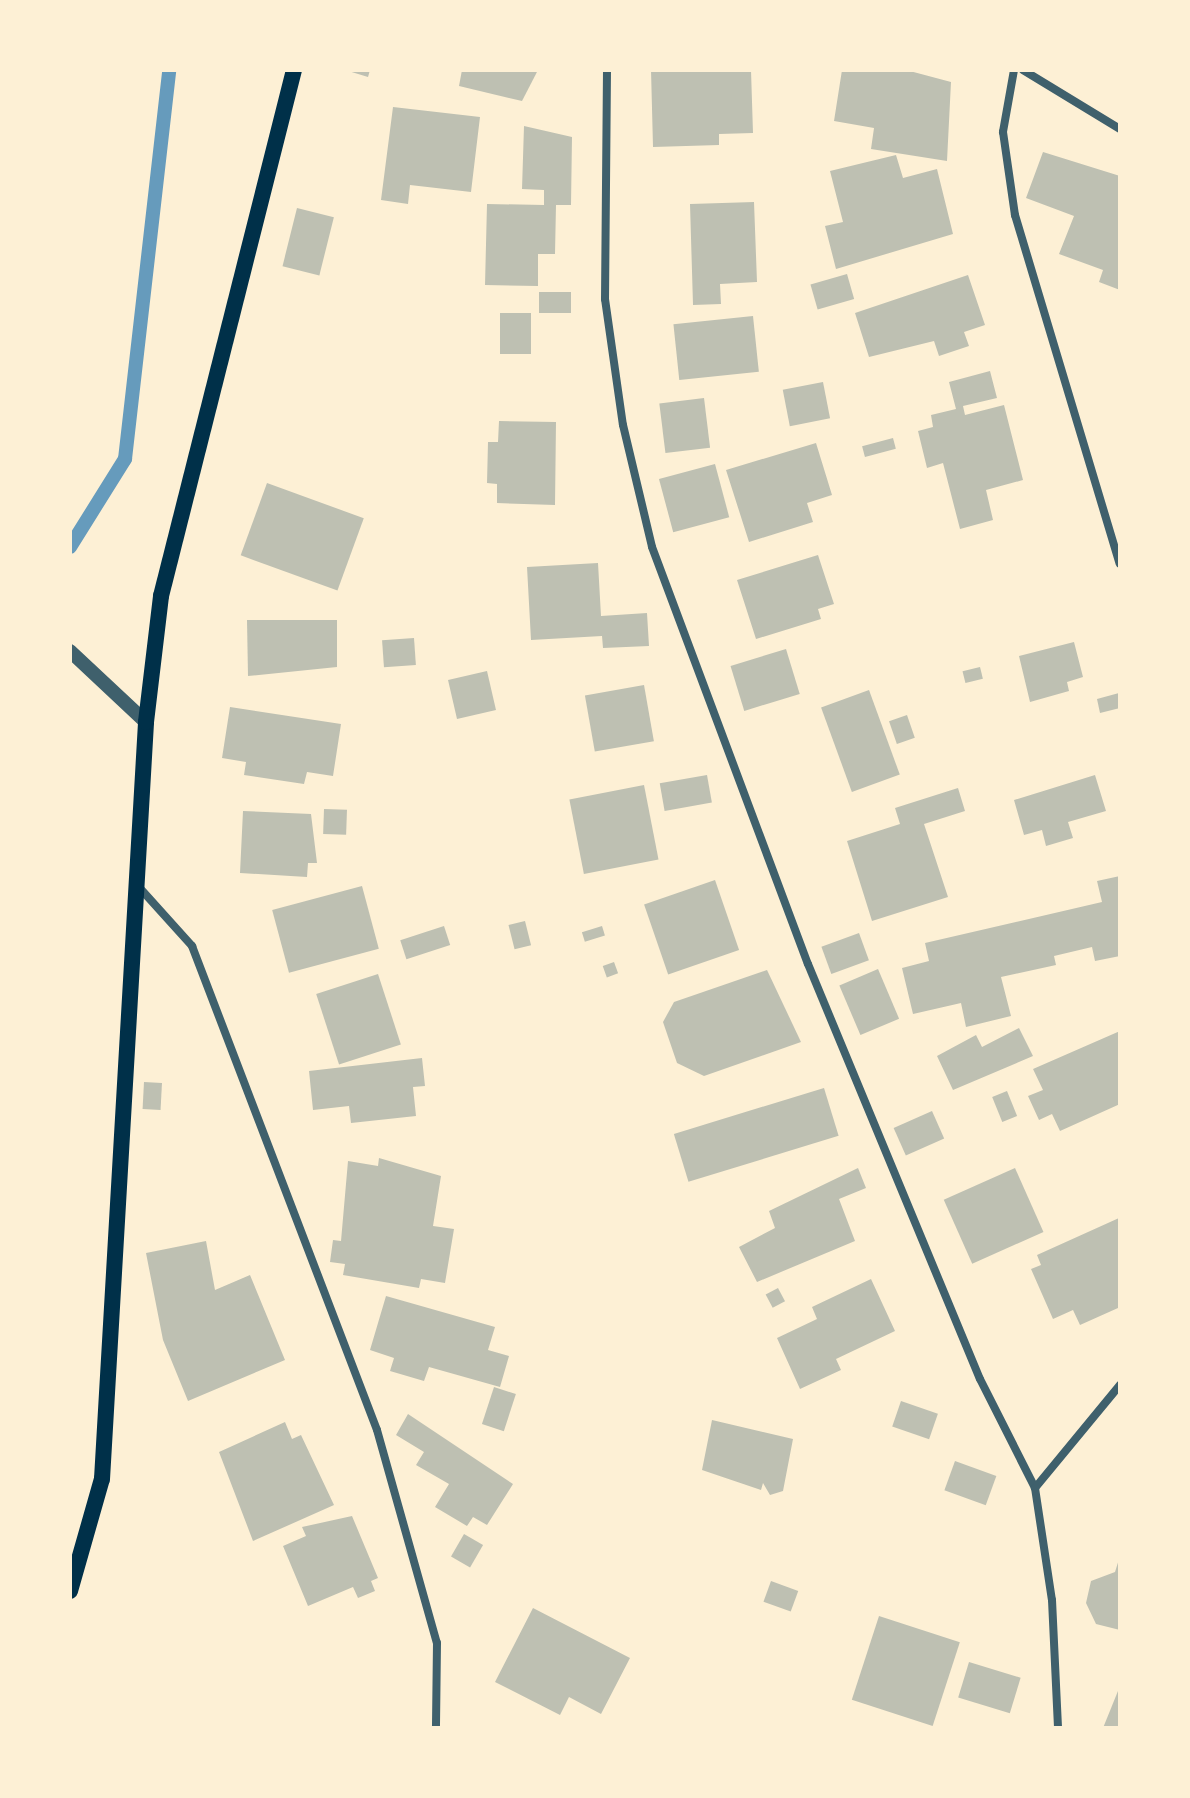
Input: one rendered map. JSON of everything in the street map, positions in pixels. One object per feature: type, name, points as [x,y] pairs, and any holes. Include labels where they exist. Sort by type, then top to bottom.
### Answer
[{"type":"main road","points":[[70,1591],[102,1479],[146,722],[161,596],[294,70]]},
{"type":"street","points":[[607,70],[605,299],[623,425],[652,547],[808,964],[980,1379],[1035,1488],[1052,1600],[1058,1728]]},
{"type":"street","points":[[1014,70],[1003,132],[1015,215],[1120,564]]},
{"type":"street","points":[[1023,70],[1120,129]]},
{"type":"street","points":[[70,651],[146,722]]},
{"type":"street","points":[[138,886],[192,946],[377,1430],[437,1643],[436,1728]]},
{"type":"street","points":[[1035,1488],[1120,1385]]},
{"type":"building","points":[[345,70],[370,70],[368,77]]},
{"type":"building","points":[[462,70],[538,70],[522,101],[459,86]]},
{"type":"building","points":[[651,70],[751,70],[753,133],[719,134],[719,145],[653,147]]},
{"type":"building","points":[[842,70],[906,70],[951,82],[947,161],[871,149],[874,128],[834,121]]},
{"type":"building","points":[[393,107],[480,117],[471,192],[410,185],[408,204],[381,200]]},
{"type":"building","points":[[524,126],[572,137],[571,205],[556,205],[555,254],[538,254],[538,286],[485,285],[487,204],[544,205],[544,190],[522,189]]},
{"type":"building","points":[[1043,152],[1120,176],[1120,290],[1099,282],[1103,270],[1059,254],[1074,216],[1026,198]]},
{"type":"building","points":[[896,155],[903,178],[937,169],[953,234],[836,269],[825,226],[843,222],[830,171]]},
{"type":"building","points":[[754,202],[757,282],[720,284],[721,304],[693,305],[690,204]]},
{"type":"building","points":[[297,208],[334,217],[319,275],[282,266]]},
{"type":"building","points":[[847,274],[854,299],[818,309],[810,284]]},
{"type":"building","points":[[968,275],[985,325],[964,332],[969,346],[939,356],[934,341],[869,357],[855,313]]},
{"type":"building","points":[[539,292],[571,292],[571,313],[539,313]]},
{"type":"building","points":[[500,313],[531,313],[531,354],[500,354]]},
{"type":"building","points":[[753,316],[759,372],[679,380],[673,324]]},
{"type":"building","points":[[990,371],[997,398],[963,406],[965,415],[1004,405],[1023,480],[986,490],[993,520],[960,529],[943,463],[927,468],[918,431],[933,427],[931,415],[956,409],[949,382]]},
{"type":"building","points":[[823,382],[830,418],[790,426],[783,390]]},
{"type":"building","points":[[704,398],[710,448],[665,453],[659,403]]},
{"type":"building","points":[[499,421],[556,422],[555,505],[497,503],[497,484],[487,483],[488,442],[498,442]]},
{"type":"building","points":[[893,438],[896,449],[865,457],[862,446]]},
{"type":"building","points":[[816,443],[832,495],[807,503],[813,522],[749,542],[726,470]]},
{"type":"building","points":[[715,464],[729,517],[673,532],[659,479]]},
{"type":"building","points":[[267,483],[364,518],[337,591],[241,555]]},
{"type":"building","points":[[818,555],[834,604],[818,609],[821,619],[756,639],[737,580]]},
{"type":"building","points":[[598,563],[601,616],[647,613],[649,646],[603,648],[602,636],[531,640],[527,567]]},
{"type":"building","points":[[247,620],[337,620],[337,667],[248,676]]},
{"type":"building","points":[[414,638],[416,665],[384,667],[382,640]]},
{"type":"building","points":[[1074,642],[1083,677],[1067,682],[1069,691],[1030,702],[1019,656]]},
{"type":"building","points":[[786,649],[800,694],[744,711],[731,666]]},
{"type":"building","points":[[980,667],[983,679],[965,683],[963,671]]},
{"type":"building","points":[[487,671],[496,710],[457,719],[448,680]]},
{"type":"building","points":[[644,685],[654,741],[595,752],[585,695]]},
{"type":"building","points":[[869,690],[900,775],[852,792],[821,707]]},
{"type":"building","points":[[1119,693],[1120,708],[1100,713],[1097,699]]},
{"type":"building","points":[[230,707],[341,724],[333,776],[307,772],[304,784],[244,775],[246,762],[222,758]]},
{"type":"building","points":[[907,715],[915,738],[897,744],[889,721]]},
{"type":"building","points":[[707,775],[712,803],[665,811],[660,783]]},
{"type":"building","points":[[1095,775],[1106,811],[1068,822],[1073,838],[1046,846],[1042,830],[1024,835],[1014,800]]},
{"type":"building","points":[[644,785],[659,860],[584,874],[569,800]]},
{"type":"building","points":[[958,788],[965,811],[924,824],[948,897],[872,921],[847,841],[900,824],[895,808]]},
{"type":"building","points":[[324,809],[347,810],[346,835],[323,834]]},
{"type":"building","points":[[243,811],[311,814],[317,863],[308,863],[307,877],[240,873]]},
{"type":"building","points":[[1120,876],[1120,956],[1095,961],[1092,947],[1054,956],[1056,965],[1001,977],[1011,1016],[966,1027],[961,1003],[913,1014],[902,968],[929,961],[925,943],[1102,902],[1097,881]]},
{"type":"building","points":[[715,880],[739,950],[668,974],[644,904]]},
{"type":"building","points":[[362,886],[379,949],[289,973],[272,910]]},
{"type":"building","points":[[525,921],[531,945],[515,949],[509,925]]},
{"type":"building","points":[[444,926],[450,945],[406,959],[400,940]]},
{"type":"building","points":[[602,926],[605,936],[585,942],[582,932]]},
{"type":"building","points":[[859,933],[869,960],[831,974],[821,947]]},
{"type":"building","points":[[614,962],[618,973],[607,977],[603,966]]},
{"type":"building","points":[[878,969],[899,1019],[860,1035],[839,985]]},
{"type":"building","points":[[767,970],[801,1042],[704,1076],[677,1063],[663,1022],[674,1002]]},
{"type":"building","points":[[378,974],[401,1044],[339,1064],[316,994]]},
{"type":"building","points":[[1019,1028],[1033,1056],[953,1090],[937,1056],[976,1035],[982,1047]]},
{"type":"building","points":[[1120,1031],[1120,1104],[1060,1131],[1052,1114],[1039,1120],[1028,1096],[1043,1090],[1033,1069]]},
{"type":"building","points":[[422,1058],[425,1086],[413,1087],[416,1116],[351,1123],[349,1106],[313,1110],[309,1071]]},
{"type":"building","points":[[144,1082],[162,1083],[161,1110],[143,1109]]},
{"type":"building","points":[[824,1088],[839,1136],[688,1182],[674,1134]]},
{"type":"building","points":[[1007,1091],[1017,1116],[1002,1122],[992,1097]]},
{"type":"building","points":[[932,1111],[944,1138],[906,1155],[894,1128]]},
{"type":"building","points":[[379,1158],[441,1176],[433,1226],[454,1229],[445,1283],[421,1279],[419,1288],[343,1275],[345,1264],[330,1262],[333,1240],[341,1241],[348,1161],[378,1166]]},
{"type":"building","points":[[858,1168],[866,1188],[839,1199],[855,1241],[757,1282],[739,1247],[775,1228],[769,1211]]},
{"type":"building","points":[[1015,1168],[1043,1232],[972,1264],[944,1200]]},
{"type":"building","points":[[1119,1218],[1118,1308],[1080,1325],[1073,1310],[1053,1319],[1031,1269],[1041,1265],[1037,1255]]},
{"type":"building","points":[[206,1241],[215,1290],[250,1275],[285,1360],[188,1401],[163,1340],[146,1253]]},
{"type":"building","points":[[871,1279],[895,1331],[836,1359],[841,1370],[800,1389],[777,1338],[817,1319],[812,1307]]},
{"type":"building","points":[[778,1288],[785,1301],[773,1308],[766,1295]]},
{"type":"building","points":[[386,1296],[495,1327],[488,1350],[509,1356],[500,1387],[429,1367],[424,1381],[390,1371],[394,1358],[370,1350]]},
{"type":"building","points":[[494,1387],[516,1394],[504,1431],[482,1424]]},
{"type":"building","points":[[901,1401],[938,1414],[929,1439],[892,1427]]},
{"type":"building","points":[[408,1414],[513,1484],[487,1525],[473,1517],[467,1526],[435,1507],[449,1484],[416,1465],[424,1452],[396,1435]]},
{"type":"building","points":[[712,1420],[793,1439],[783,1491],[770,1495],[763,1483],[761,1490],[702,1470]]},
{"type":"building","points":[[285,1422],[292,1439],[301,1435],[334,1505],[253,1541],[219,1452]]},
{"type":"building","points":[[955,1461],[996,1476],[986,1505],[944,1490]]},
{"type":"building","points":[[352,1516],[378,1578],[371,1581],[375,1591],[358,1598],[353,1587],[308,1606],[283,1546],[306,1536],[302,1527]]},
{"type":"building","points":[[464,1534],[483,1545],[470,1568],[451,1557]]},
{"type":"building","points":[[1120,1556],[1120,1630],[1096,1624],[1086,1603],[1091,1581],[1115,1572]]},
{"type":"building","points":[[771,1581],[798,1591],[791,1612],[763,1602]]},
{"type":"building","points":[[533,1608],[630,1658],[601,1714],[569,1697],[560,1715],[495,1682]]},
{"type":"building","points":[[879,1616],[960,1642],[933,1726],[852,1700]]},
{"type":"building","points":[[969,1662],[1021,1678],[1010,1713],[958,1697]]},
{"type":"building","points":[[1120,1686],[1120,1728],[1103,1728]]},
{"type":"waterway","points":[[70,547],[125,459],[169,70]]}]
